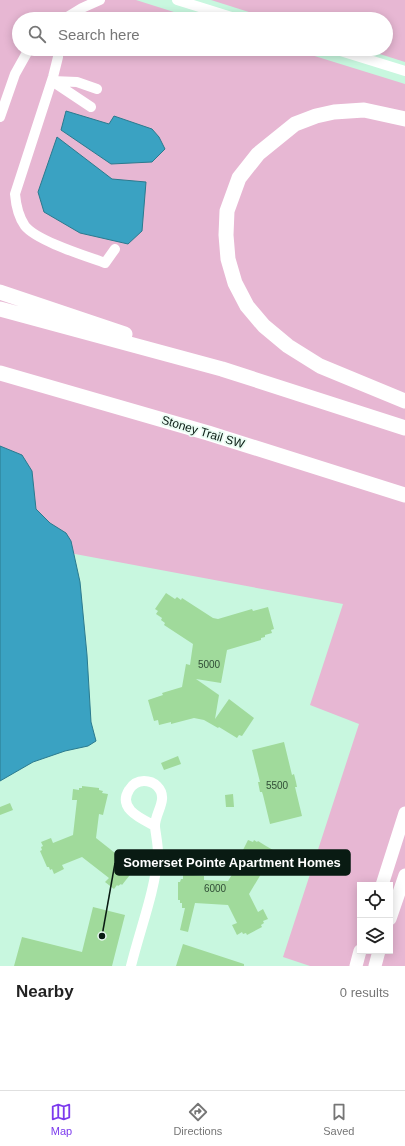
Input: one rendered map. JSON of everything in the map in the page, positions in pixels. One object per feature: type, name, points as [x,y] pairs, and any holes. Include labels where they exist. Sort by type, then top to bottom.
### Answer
[{"type":"highway","points":[[405,119],[364,110],[334,112],[316,116],[295,124],[258,154],[239,178],[227,211],[226,235],[228,259],[235,283],[247,306],[264,326],[288,346],[320,366],[405,401]]},
{"type":"highway","points":[[0,292],[75,316],[222,369],[405,428]]},
{"type":"highway","points":[[0,309],[222,369]]},
{"type":"highway","name":"Stoney Trail SW","points":[[0,373],[208,432],[405,495]]},
{"type":"main road","points":[[383,882],[405,813]]},
{"type":"main road","points":[[390,918],[405,875]]},
{"type":"main road","points":[[356,966],[359,954]]},
{"type":"main road","points":[[375,966],[378,954]]},
{"type":"street","points":[[75,12],[100,0]]},
{"type":"street","points":[[177,0],[216,12]]},
{"type":"street","points":[[0,117],[15,74],[25,56]]},
{"type":"street","points":[[58,56],[52,81],[15,194],[17,213],[25,227],[41,238],[105,263],[115,249]]},
{"type":"street","points":[[357,56],[405,71]]},
{"type":"street","points":[[52,81],[77,82],[97,89]]},
{"type":"street","points":[[52,81],[91,108]]},
{"type":"street","points":[[131,966],[157,866],[158,840],[155,826],[162,801],[162,796],[158,787],[152,783],[143,781],[138,782],[130,787],[127,793],[127,806],[132,812],[155,826]]},
{"type":"shaded area","points":[[0,0],[136,0],[174,12],[12,12],[12,56],[315,56],[405,84],[405,966],[310,966],[283,957],[359,724],[310,705],[343,604],[0,540]]},
{"type":"shaded area","points":[[211,0],[405,0],[405,62],[386,56],[393,56],[393,12],[249,12]]},
{"type":"water","points":[[66,111],[109,124],[114,116],[152,129],[159,137],[165,149],[152,162],[111,164],[61,130]]},
{"type":"water","points":[[57,137],[112,179],[146,182],[142,231],[128,244],[80,233],[44,212],[38,192]]},
{"type":"water","points":[[0,446],[22,455],[32,471],[36,509],[50,523],[66,533],[71,541],[80,582],[87,655],[91,722],[96,741],[88,746],[65,751],[33,762],[0,781]]},
{"type":"building","points":[[166,593],[175,599],[177,597],[181,600],[182,598],[213,618],[218,619],[252,609],[253,611],[268,607],[274,629],[271,630],[272,633],[265,635],[265,637],[261,638],[261,640],[227,650],[221,683],[196,679],[219,695],[215,719],[229,699],[254,718],[242,736],[239,735],[237,738],[204,720],[194,718],[171,724],[171,722],[159,725],[158,720],[154,721],[148,700],[163,695],[162,693],[182,687],[186,664],[190,665],[193,644],[164,625],[165,623],[161,620],[162,618],[156,614],[158,611],[155,609]]},
{"type":"building","points":[[284,742],[292,775],[294,774],[296,782],[297,787],[295,787],[302,816],[270,824],[263,795],[262,792],[260,792],[258,782],[260,782],[252,750]]},
{"type":"building","points":[[178,756],[181,764],[164,770],[161,763]]},
{"type":"building","points":[[82,786],[99,788],[99,790],[103,791],[102,793],[108,794],[103,815],[99,814],[96,838],[115,853],[117,850],[135,862],[132,866],[134,867],[132,870],[133,871],[122,885],[117,885],[114,889],[105,882],[109,878],[82,857],[62,865],[64,869],[54,874],[52,869],[50,870],[49,867],[47,867],[40,851],[42,850],[41,847],[43,846],[41,842],[51,838],[53,843],[73,835],[77,800],[72,800],[73,789],[79,790]]},
{"type":"building","points":[[233,794],[234,807],[226,807],[225,795]]},
{"type":"building","points":[[10,803],[13,810],[0,815],[0,807]]},
{"type":"building","points":[[248,840],[253,842],[254,840],[257,842],[258,841],[273,850],[273,855],[277,858],[272,867],[267,864],[249,894],[258,912],[263,909],[268,919],[263,921],[264,923],[261,925],[262,927],[247,935],[246,933],[243,934],[242,932],[237,935],[232,925],[237,923],[228,905],[195,903],[188,932],[180,930],[185,908],[182,908],[182,903],[178,900],[178,882],[183,879],[183,874],[204,876],[204,880],[228,881],[241,860],[239,858]]},
{"type":"building","points":[[93,907],[125,915],[112,966],[14,966],[22,937],[82,952]]},
{"type":"building","points":[[183,944],[244,964],[244,966],[176,966]]},
{"type":"place","name":"Somerset Pointe Apartment Homes","points":[[102,936]]}]
